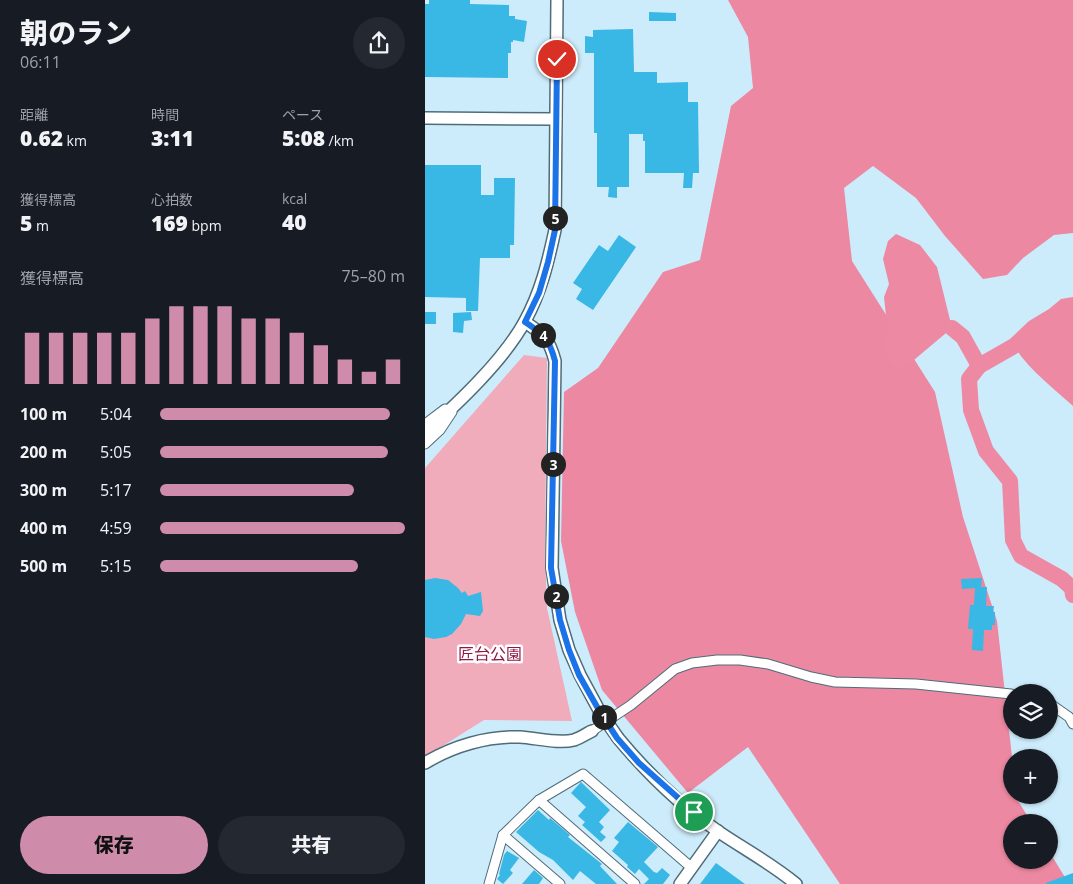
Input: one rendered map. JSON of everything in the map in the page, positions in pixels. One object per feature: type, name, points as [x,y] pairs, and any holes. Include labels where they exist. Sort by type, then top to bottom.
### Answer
[{"type":"street","points":[[425,433],[503,354],[525,322],[539,293],[555,230],[557,0]]},
{"type":"street","points":[[425,118],[555,119]]},
{"type":"street","points":[[525,322],[541,332],[550,344],[555,361],[551,568],[560,620],[579,675],[617,738],[639,763],[687,807],[718,831],[796,884]]},
{"type":"street","points":[[425,424],[464,395]]},
{"type":"street","points":[[425,444],[441,430],[464,395]]},
{"type":"street","points":[[425,763],[453,748],[484,740],[519,737],[574,740],[592,731],[631,704],[675,669],[692,663],[740,660],[767,664],[835,682],[916,684],[1003,693]]},
{"type":"street","points":[[1058,709],[1069,717],[1073,724]]},
{"type":"street","points":[[489,884],[503,835],[539,800],[583,774],[691,868]]},
{"type":"street","points":[[539,800],[635,884]]},
{"type":"street","points":[[680,884],[718,831]]},
{"type":"street","points":[[503,835],[560,884]]},
{"type":"green space","name":"匠台公園","points":[[524,355],[547,358],[545,551],[547,608],[572,721],[484,720],[425,757],[425,468]]},
{"type":"shaded area","points":[[728,0],[1073,0],[1073,233],[1054,235],[1023,258],[1007,275],[983,279],[945,236],[916,198],[873,166],[844,188],[852,261],[935,392],[963,517],[997,621],[1004,684],[1003,739],[1010,739],[1011,749],[1003,749],[1003,804],[1020,804],[1026,814],[1003,814],[1003,869],[1058,869],[1058,866],[1069,884],[840,884],[748,747],[688,793],[602,690],[575,612],[561,541],[564,392],[598,368],[663,272],[700,260],[731,106],[753,88],[748,37]]},
{"type":"shaded area","points":[[896,234],[920,245],[937,267],[952,328],[902,370],[890,363],[885,345],[887,325],[884,297],[889,284],[883,259],[888,241]]},
{"type":"shaded area","points":[[1073,297],[1073,406],[1030,367],[1010,339],[1029,321],[1061,299]]},
{"type":"building","points":[[429,0],[470,0],[470,4],[509,5],[509,16],[515,16],[515,19],[527,21],[524,42],[513,40],[511,42],[511,53],[508,53],[508,78],[425,77],[425,4],[429,4]]},
{"type":"building","points":[[649,12],[676,13],[676,21],[649,21]]},
{"type":"building","points":[[633,29],[634,72],[657,72],[657,83],[688,82],[688,102],[698,102],[699,173],[693,173],[692,188],[683,188],[684,173],[645,173],[645,141],[643,141],[643,134],[629,134],[629,187],[617,187],[617,198],[608,197],[609,187],[597,187],[597,133],[594,133],[594,53],[585,53],[585,36],[593,37],[593,30]]},
{"type":"building","points":[[425,165],[481,165],[481,195],[494,195],[494,178],[515,178],[514,245],[510,245],[510,258],[480,258],[478,311],[466,311],[466,298],[425,297]]},
{"type":"building","points":[[619,235],[636,247],[593,310],[576,299],[582,289],[573,283],[599,245],[608,251]]},
{"type":"building","points":[[425,312],[436,312],[436,324],[425,324]]},
{"type":"building","points":[[471,312],[472,320],[464,321],[463,333],[453,332],[453,313]]},
{"type":"building","points":[[435,578],[448,580],[462,593],[465,591],[468,596],[481,592],[483,611],[480,616],[466,614],[461,624],[452,634],[434,639],[425,637],[425,580]]},
{"type":"building","points":[[982,578],[981,587],[987,587],[986,606],[994,606],[993,612],[995,612],[995,625],[992,625],[992,630],[984,630],[983,651],[972,650],[973,629],[968,629],[970,605],[974,605],[975,588],[962,589],[961,579]]},
{"type":"building","points":[[581,782],[610,810],[599,822],[604,827],[600,832],[606,837],[601,842],[582,825],[585,822],[578,816],[586,807],[571,793]]},
{"type":"building","points":[[538,810],[549,820],[550,818],[570,835],[568,837],[602,864],[600,866],[617,884],[596,884],[580,871],[573,880],[553,860],[539,852],[516,832]]},
{"type":"building","points":[[628,822],[658,847],[644,862],[654,872],[657,873],[662,868],[670,875],[663,884],[644,884],[649,879],[639,869],[635,874],[612,851],[619,842],[614,838]]},
{"type":"building","points":[[507,851],[519,858],[510,870],[513,873],[503,884],[497,879]]},
{"type":"building","points":[[716,863],[745,884],[700,884]]},
{"type":"building","points":[[534,870],[543,878],[539,884],[522,884]]},
{"type":"building","points":[[1073,873],[1073,884],[1046,884],[1046,883]]},
{"type":"waterway","points":[[952,328],[963,337],[979,366],[969,379],[971,410],[986,451],[1010,481],[1013,540],[1021,556],[1062,579],[1072,588],[1073,595]]},
{"type":"waterway","points":[[979,366],[1014,346]]},
{"type":"route","points":[[557,59],[555,230],[539,293],[525,322],[541,332],[550,344],[555,361],[551,568],[560,620],[579,675],[617,738],[639,763],[694,812]]}]
